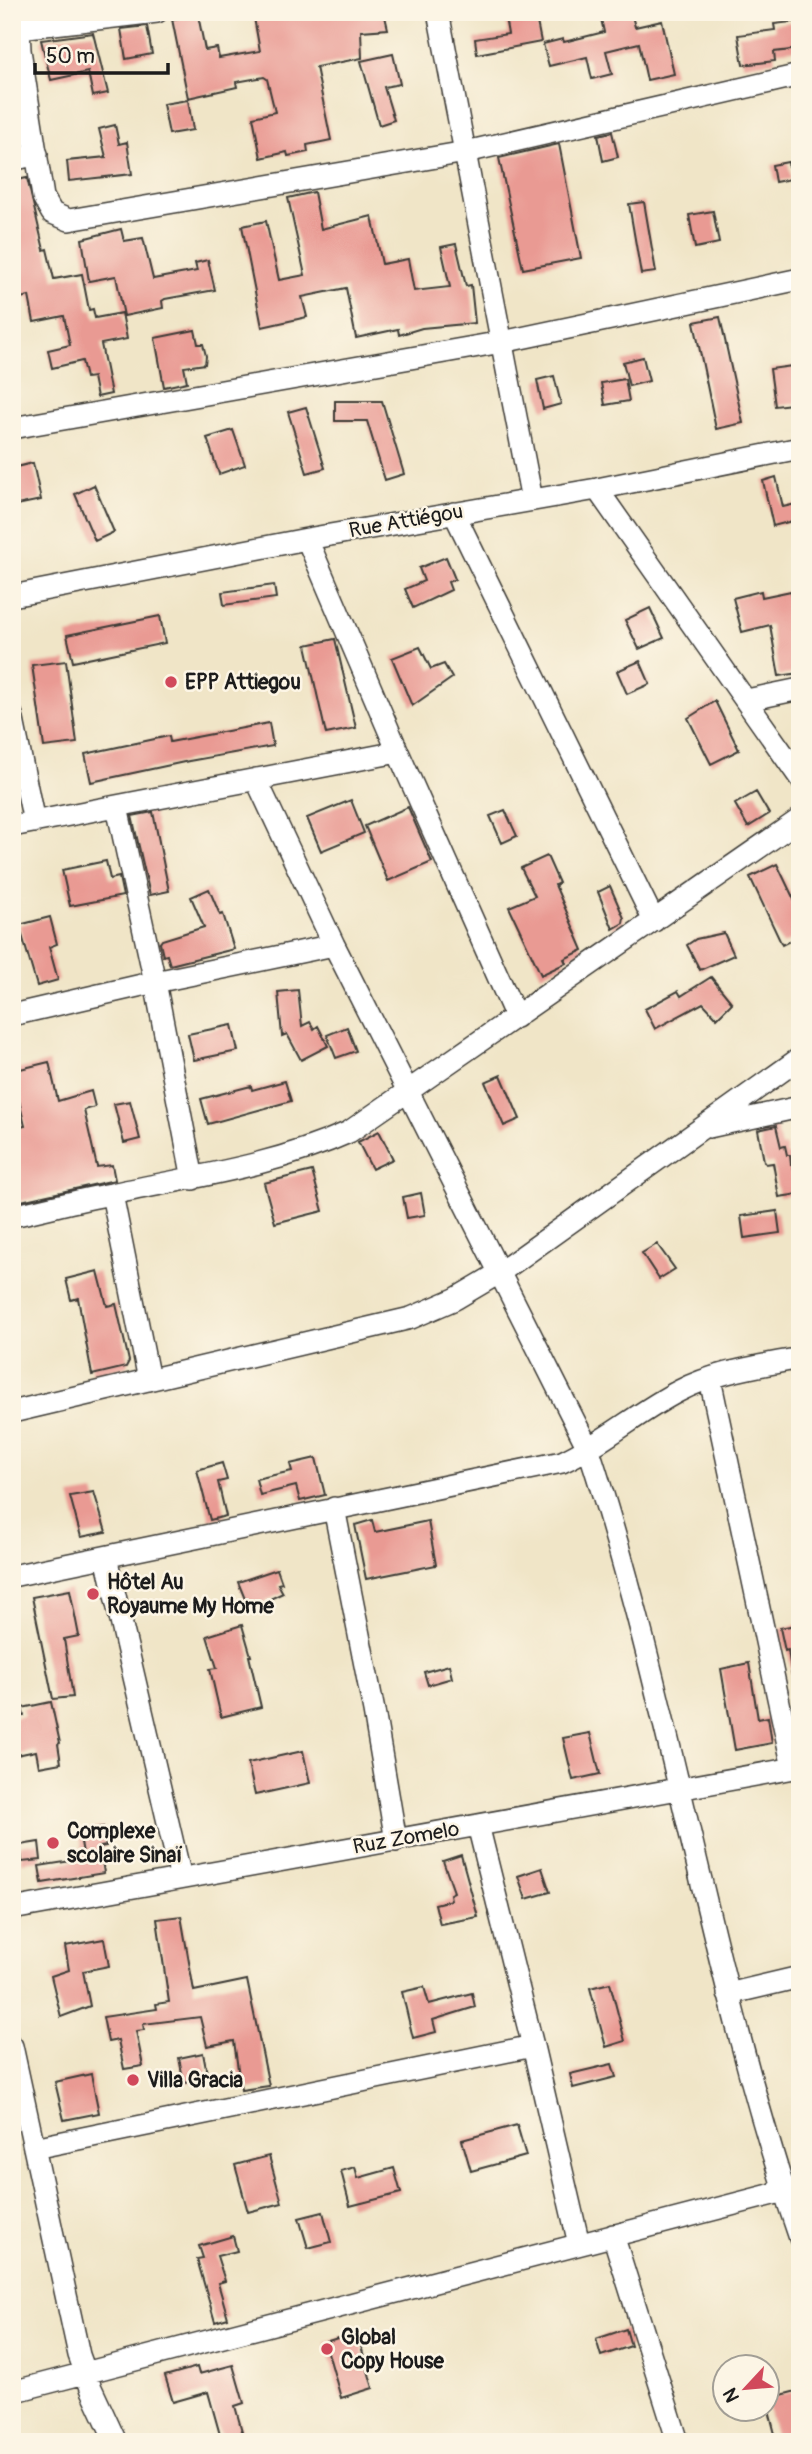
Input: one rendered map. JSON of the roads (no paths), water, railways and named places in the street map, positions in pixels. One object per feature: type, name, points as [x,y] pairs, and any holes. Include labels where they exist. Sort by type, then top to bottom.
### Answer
[{"type":"street","points":[[157,12],[18,34],[46,206],[60,218],[69,220],[466,152],[800,75]]},
{"type":"street","points":[[438,12],[532,500]]},
{"type":"street","points":[[12,160],[37,154]]},
{"type":"street","points":[[12,428],[502,342],[800,279]]},
{"type":"street","name":"Rue Attiégou","points":[[12,596],[307,539],[597,489],[800,448]]},
{"type":"street","points":[[597,489],[800,778]]},
{"type":"street","points":[[454,513],[654,921]]},
{"type":"street","points":[[307,539],[516,1017]]},
{"type":"street","points":[[747,700],[800,689]]},
{"type":"street","points":[[12,715],[34,822]]},
{"type":"street","points":[[12,826],[398,752]]},
{"type":"street","points":[[256,779],[334,946],[589,1450],[605,1499],[681,1790],[728,1994],[792,2189],[800,2238]]},
{"type":"street","points":[[117,807],[155,982],[193,1179]]},
{"type":"street","points":[[12,1216],[193,1179],[312,1149],[349,1132],[800,819]]},
{"type":"street","points":[[12,1015],[155,982],[334,946]]},
{"type":"street","points":[[12,1412],[411,1318],[455,1299],[499,1273],[800,1058]]},
{"type":"street","points":[[697,1130],[800,1107]]},
{"type":"street","points":[[112,1194],[149,1380]]},
{"type":"street","points":[[12,1576],[562,1462],[589,1450],[679,1391],[745,1369],[800,1358]]},
{"type":"street","points":[[710,1379],[796,1768]]},
{"type":"street","points":[[334,1508],[396,1840]]},
{"type":"street","points":[[106,1557],[181,1878]]},
{"type":"street","name":"Ruz Zomelo","points":[[12,1909],[796,1768]]},
{"type":"street","points":[[478,1825],[579,2244]]},
{"type":"street","points":[[728,1994],[800,1977]]},
{"type":"street","points":[[12,2046],[79,2355],[116,2442]]},
{"type":"street","points":[[34,2148],[533,2046]]},
{"type":"street","points":[[12,2392],[792,2189]]},
{"type":"street","points":[[613,2235],[678,2442]]},
{"type":"place","name":"EPP Attiegou","points":[[171,682]]},
{"type":"place","name":"Hôtel Au Royaume My Home","points":[[93,1594]]},
{"type":"place","name":"Complexe scolaire Sinaï","points":[[53,1843]]},
{"type":"place","name":"Villa Gracia","points":[[133,2080]]},
{"type":"place","name":"Global Copy House","points":[[327,2349]]}]
